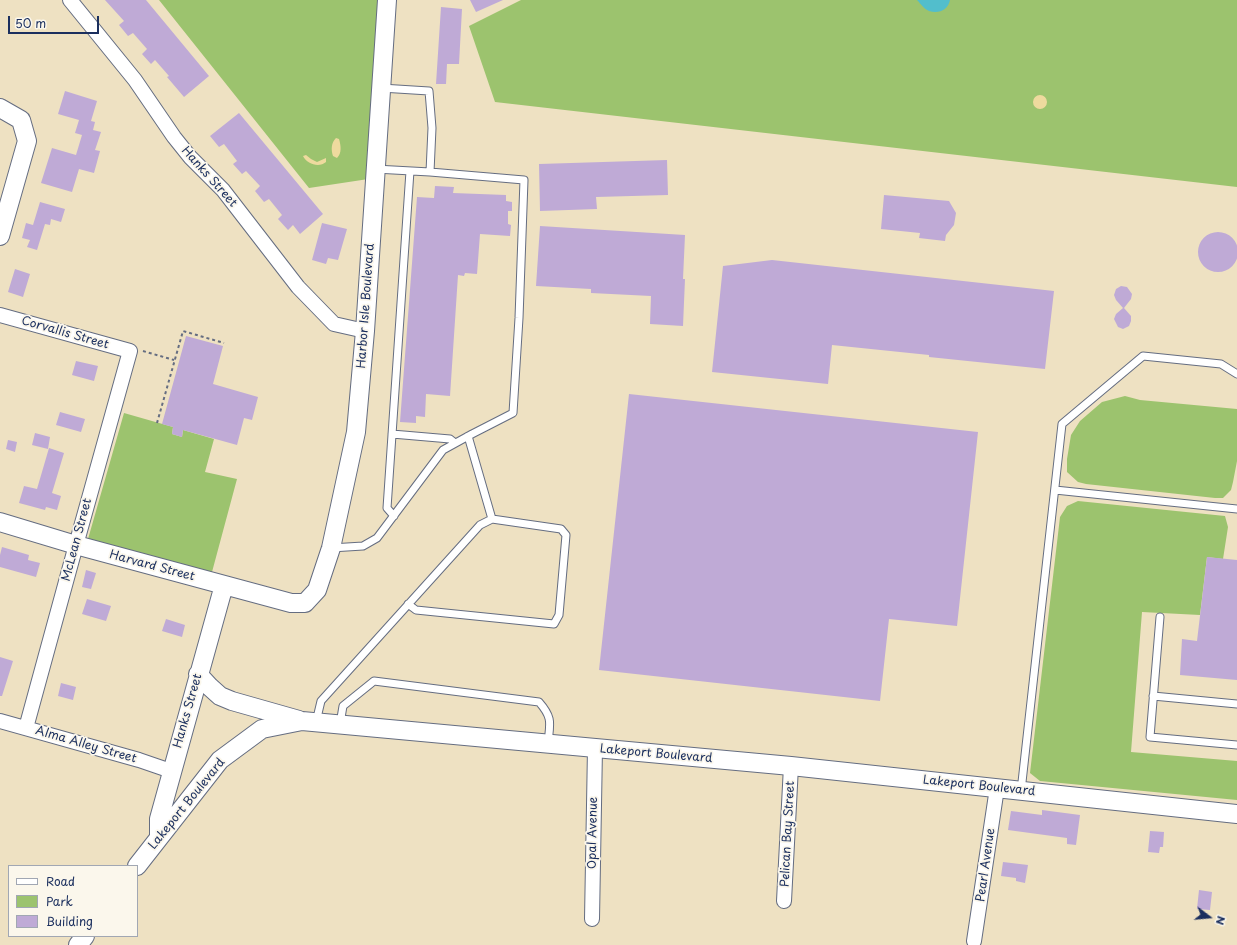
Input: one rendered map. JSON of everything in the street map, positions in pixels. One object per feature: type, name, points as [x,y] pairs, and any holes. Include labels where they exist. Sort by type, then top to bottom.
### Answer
[{"type":"street","name":"Hanks Street","points":[[70,0],[135,80],[174,137],[190,157],[223,190],[298,287],[334,324],[365,331]]},
{"type":"street","name":"Harbor Isle Boulevard","points":[[305,603],[316,590],[331,548],[356,432],[365,331],[387,0]]},
{"type":"street","points":[[0,108],[21,120],[27,141],[0,236]]},
{"type":"street","name":"Corvallis Street","points":[[0,315],[136,351]]},
{"type":"street","name":"McLean Street","points":[[26,728],[76,545],[136,351]]},
{"type":"street","name":"Harvard Street","points":[[0,522],[76,545],[291,603],[305,603]]},
{"type":"street","name":"Hanks Street","points":[[159,837],[159,819],[171,772],[224,585]]},
{"type":"street","points":[[198,674],[220,696],[232,701],[309,721]]},
{"type":"street","name":"Alma Alley Street","points":[[0,721],[139,760],[171,772]]},
{"type":"street","name":"Lakeport Boulevard","points":[[138,865],[220,760],[262,729],[309,721],[791,766],[1237,814]]},
{"type":"street","name":"Opal Avenue","points":[[592,919],[595,748]]},
{"type":"street","name":"Pelican Bay Street","points":[[784,901],[791,766]]},
{"type":"street","name":"Pearl Avenue","points":[[974,941],[997,788]]},
{"type":"street","points":[[78,945],[84,937]]},
{"type":"lane","points":[[380,88],[429,91],[432,128],[430,172]]},
{"type":"lane","points":[[331,548],[363,546],[377,538],[443,450],[513,413],[519,318],[524,180],[375,169]]},
{"type":"lane","points":[[394,516],[387,508],[410,171]]},
{"type":"lane","points":[[1021,791],[1062,424],[1143,356],[1221,364],[1237,374]]},
{"type":"lane","points":[[392,434],[450,439],[455,443]]},
{"type":"lane","points":[[468,436],[492,519]]},
{"type":"lane","points":[[1055,490],[1237,509]]},
{"type":"lane","points":[[309,721],[321,701],[408,604],[480,525],[492,519],[561,529],[566,535],[559,615],[554,624],[416,610],[408,604]]},
{"type":"lane","points":[[1160,617],[1150,737],[1237,745]]},
{"type":"lane","points":[[340,724],[343,706],[374,681],[539,702],[546,710],[551,721],[548,744]]},
{"type":"lane","points":[[1153,696],[1237,704]]},
{"type":"path","points":[[157,423],[183,331],[224,343]]},
{"type":"path","points":[[136,351],[174,360]]},
{"type":"green space","points":[[159,0],[387,0],[375,178],[309,188]]},
{"type":"green space","points":[[521,0],[1237,0],[1237,187],[495,102],[469,26]]},
{"type":"green space","points":[[1125,396],[1140,400],[1237,409],[1237,461],[1231,490],[1223,498],[1215,498],[1078,482],[1067,472],[1067,459],[1071,435],[1080,421],[1102,402]]},
{"type":"green space","points":[[124,413],[173,427],[172,434],[182,437],[183,430],[214,439],[205,472],[237,479],[212,572],[88,539]]},
{"type":"green space","points":[[1078,501],[1225,516],[1228,527],[1223,559],[1207,557],[1200,615],[1142,612],[1131,752],[1237,761],[1237,800],[1040,781],[1030,773],[1060,517],[1067,506]]},
{"type":"sand","points":[[1037,95],[1043,95],[1047,99],[1047,105],[1043,109],[1037,109],[1033,105],[1033,99]]},
{"type":"sand","points":[[336,138],[339,139],[341,147],[340,154],[337,158],[333,156],[332,149],[332,144]]},
{"type":"sand","points":[[306,155],[317,162],[326,158],[326,162],[320,165],[310,163],[303,156]]},
{"type":"water","points":[[917,0],[950,0],[945,9],[933,12],[924,8]]},
{"type":"building","points":[[105,0],[146,0],[209,76],[184,97],[155,60],[151,64],[142,54],[147,49],[133,33],[128,36],[119,25],[124,21]]},
{"type":"building","points":[[470,0],[503,0],[476,12]]},
{"type":"building","points":[[441,7],[462,9],[459,64],[447,64],[446,84],[436,84]]},
{"type":"building","points":[[65,91],[97,101],[91,121],[95,122],[93,130],[101,132],[95,150],[100,151],[94,173],[79,169],[72,192],[41,183],[52,148],[76,155],[82,135],[75,133],[79,120],[58,114]]},
{"type":"building","points":[[239,113],[323,214],[300,234],[293,225],[288,230],[278,219],[282,215],[269,199],[264,202],[255,191],[260,186],[246,171],[242,174],[233,164],[237,161],[224,144],[219,147],[210,136]]},
{"type":"building","points":[[667,160],[668,195],[596,197],[597,209],[540,211],[539,164]]},
{"type":"building","points":[[435,186],[454,187],[453,193],[506,195],[506,201],[512,202],[512,211],[508,211],[508,224],[511,225],[510,236],[480,234],[477,274],[465,273],[464,276],[458,275],[450,396],[426,394],[425,417],[416,416],[416,423],[400,422],[417,197],[434,198]]},
{"type":"building","points":[[884,195],[949,201],[956,213],[954,225],[946,235],[945,241],[919,238],[920,233],[881,229]]},
{"type":"building","points":[[40,202],[65,209],[61,222],[51,219],[50,225],[45,224],[37,250],[27,247],[30,240],[22,238],[26,223],[33,225]]},
{"type":"building","points":[[322,223],[347,229],[338,260],[328,258],[326,264],[312,260]]},
{"type":"building","points":[[540,226],[685,235],[683,326],[650,324],[651,296],[591,293],[591,289],[536,286]]},
{"type":"building","points":[[1214,232],[1222,232],[1229,235],[1235,241],[1238,252],[1235,263],[1229,269],[1222,272],[1214,272],[1207,269],[1201,263],[1198,256],[1198,248],[1201,241],[1207,235]]},
{"type":"building","points":[[772,260],[1054,291],[1045,369],[832,345],[828,384],[712,372],[723,266]]},
{"type":"building","points":[[15,269],[30,274],[23,297],[8,292]]},
{"type":"building","points":[[1121,286],[1127,287],[1132,294],[1131,299],[1124,308],[1131,316],[1131,321],[1129,326],[1123,329],[1118,327],[1114,319],[1116,314],[1123,308],[1116,300],[1114,295],[1116,289]]},
{"type":"building","points":[[186,336],[223,346],[213,384],[258,397],[252,420],[244,418],[237,445],[183,430],[182,437],[172,434],[173,427],[162,424]]},
{"type":"building","points":[[76,361],[98,366],[94,381],[72,375]]},
{"type":"building","points":[[629,394],[978,432],[957,626],[889,619],[880,701],[599,670]]},
{"type":"building","points":[[60,412],[85,419],[81,432],[56,425]]},
{"type":"building","points":[[35,433],[50,437],[48,449],[32,445]]},
{"type":"building","points":[[8,440],[17,442],[15,452],[6,449]]},
{"type":"building","points":[[49,448],[64,453],[52,493],[61,496],[57,510],[46,507],[45,510],[19,503],[24,486],[37,489]]},
{"type":"building","points":[[2,547],[29,555],[28,560],[40,563],[36,577],[0,567]]},
{"type":"building","points":[[1207,557],[1237,560],[1237,680],[1180,675],[1182,639],[1197,641]]},
{"type":"building","points":[[86,570],[96,573],[91,589],[82,587]]},
{"type":"building","points":[[87,599],[111,606],[106,621],[82,614]]},
{"type":"building","points":[[166,619],[185,625],[182,637],[162,631]]},
{"type":"building","points":[[0,657],[13,661],[2,696],[0,696]]},
{"type":"building","points":[[61,683],[76,687],[73,700],[58,696]]},
{"type":"building","points":[[1042,810],[1080,815],[1076,845],[1067,844],[1067,838],[1008,830],[1011,811],[1042,815]]},
{"type":"building","points":[[1150,831],[1164,832],[1163,847],[1160,847],[1159,853],[1148,852]]},
{"type":"building","points":[[1003,862],[1028,865],[1025,883],[1016,881],[1016,878],[1001,876]]},
{"type":"building","points":[[1199,890],[1212,892],[1210,910],[1197,909]]}]
